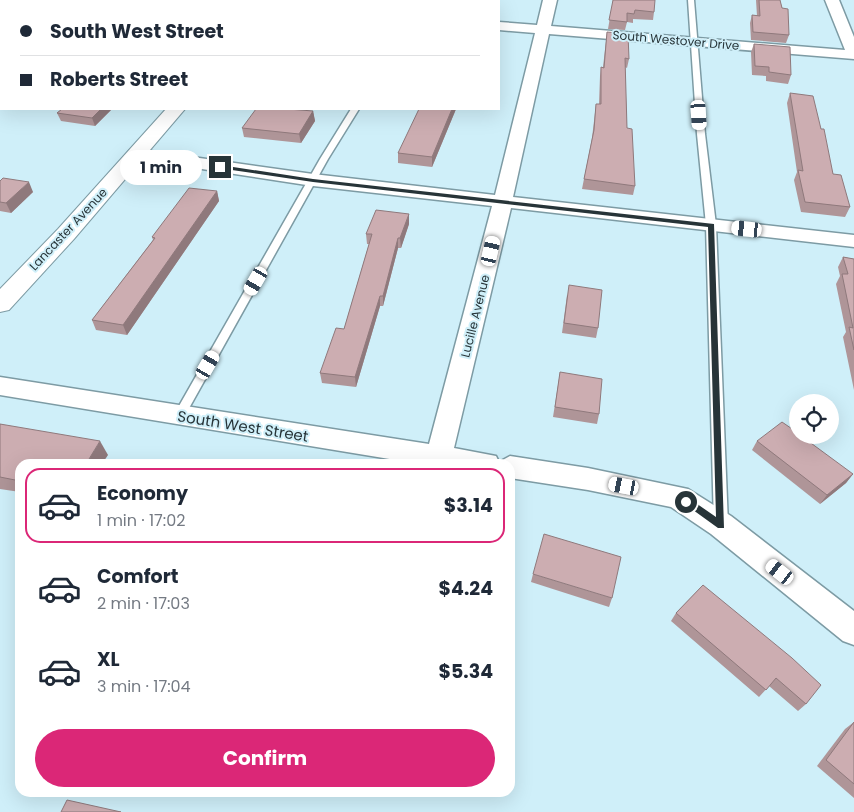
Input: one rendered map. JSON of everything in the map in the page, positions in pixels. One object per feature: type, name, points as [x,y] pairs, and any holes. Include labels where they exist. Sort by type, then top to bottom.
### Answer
[{"type":"main road","name":"Lancaster Avenue","points":[[0,304],[175,110]]},
{"type":"street","name":"Lucille Avenue","points":[[439,456],[460,380],[550,0]]},
{"type":"street","points":[[832,0],[854,55]]},
{"type":"street","name":"South Westover Drive","points":[[500,26],[854,55]]},
{"type":"street","points":[[136,154],[313,180],[854,241]]},
{"type":"street","name":"South West Street","points":[[0,386],[179,416],[395,457],[439,456],[457,459]]},
{"type":"street","points":[[515,468],[588,479],[678,497],[721,525],[854,630]]},
{"type":"lane","points":[[691,0],[700,134],[711,225],[721,525]]},
{"type":"lane","points":[[179,416],[354,110]]},
{"type":"building","points":[[613,0],[655,0],[654,12],[635,10],[634,14],[627,13],[627,22],[609,20]]},
{"type":"building","points":[[759,0],[780,0],[782,8],[788,9],[789,35],[753,32],[752,15],[760,16]]},
{"type":"building","points":[[607,32],[628,34],[629,59],[625,58],[627,128],[632,129],[635,186],[584,179],[594,130],[596,104],[601,104],[601,67],[604,68]]},
{"type":"building","points":[[754,44],[790,47],[791,75],[769,72],[769,67],[755,66]]},
{"type":"building","points":[[790,93],[813,96],[821,129],[824,129],[833,174],[841,175],[850,207],[805,202],[798,170],[803,171]]},
{"type":"building","points":[[61,110],[100,110],[92,118],[57,113]]},
{"type":"building","points":[[255,110],[313,111],[299,134],[242,128]]},
{"type":"building","points":[[419,110],[452,110],[432,157],[398,153]]},
{"type":"building","points":[[3,178],[29,182],[6,203],[0,202],[0,181]]},
{"type":"building","points":[[189,188],[217,191],[123,325],[92,320],[155,238],[152,237]]},
{"type":"building","points":[[376,210],[409,214],[400,238],[398,238],[383,296],[380,296],[355,377],[320,373],[336,328],[344,329],[372,234],[366,234]]},
{"type":"building","points":[[843,257],[854,259],[854,350],[849,327],[853,328],[842,274],[848,274]]},
{"type":"building","points":[[569,285],[602,290],[598,328],[564,323]]},
{"type":"building","points":[[560,372],[602,379],[599,414],[555,407]]},
{"type":"building","points":[[782,422],[789,427],[789,444],[812,444],[853,474],[827,495],[757,441]]},
{"type":"building","points":[[0,424],[100,441],[89,459],[15,459],[15,480],[0,477]]},
{"type":"building","points":[[544,534],[621,557],[612,598],[533,574]]},
{"type":"building","points":[[703,585],[792,658],[821,685],[806,704],[776,678],[766,690],[676,613]]},
{"type":"building","points":[[854,722],[854,784],[826,760]]},
{"type":"building","points":[[67,800],[121,812],[61,812]]},
{"type":"route","points":[[220,167],[313,180],[711,225],[721,525],[686,502]]}]
